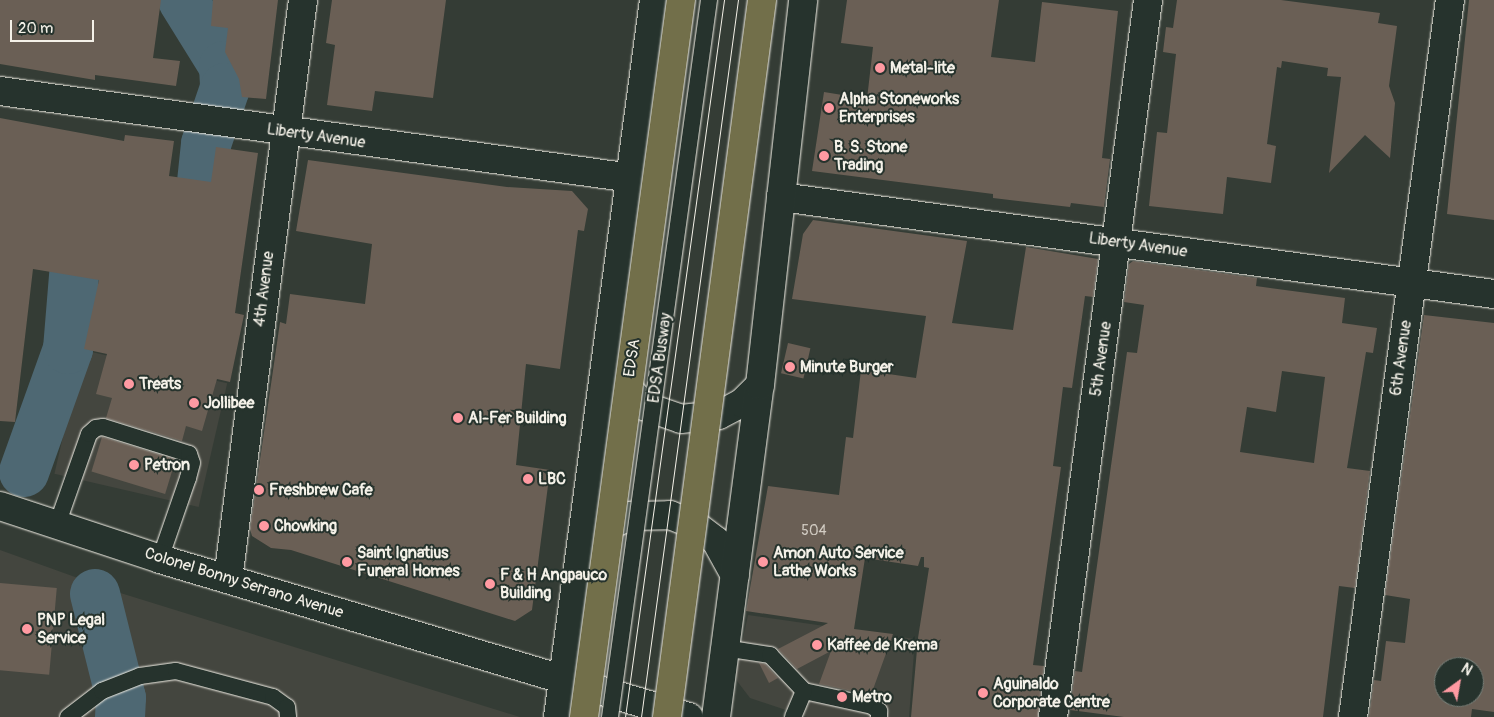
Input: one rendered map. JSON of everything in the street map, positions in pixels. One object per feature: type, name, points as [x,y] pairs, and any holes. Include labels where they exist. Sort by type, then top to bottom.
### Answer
[{"type":"highway","name":"EDSA","points":[[584,717],[681,0]]},
{"type":"highway","points":[[667,717],[762,0]]},
{"type":"street","name":"4th Avenue","points":[[228,579],[284,131],[303,0]]},
{"type":"street","name":"EDSA","points":[[560,697],[632,178],[654,0]]},
{"type":"street","points":[[716,717],[760,384],[782,197],[802,0]]},
{"type":"street","name":"5th Avenue","points":[[1053,717],[1148,0]]},
{"type":"street","name":"6th Avenue","points":[[1353,717],[1450,0]]},
{"type":"street","name":"Liberty Avenue","points":[[0,91],[230,125],[632,178]]},
{"type":"street","name":"Liberty Avenue","points":[[782,197],[1494,294]]},
{"type":"street","points":[[607,355],[618,379],[634,398],[656,412],[681,419],[719,415],[742,403],[760,384]]},
{"type":"street","name":"Colonel Bonny Serrano Avenue","points":[[0,506],[228,579],[490,656],[560,697],[603,717]]},
{"type":"street","points":[[580,554],[597,534],[619,520],[658,513],[683,519],[706,532],[724,551],[735,575]]},
{"type":"street","name":"Colonel Bonny Serrano Avenue","points":[[560,697],[689,717]]},
{"type":"lane","name":"EDSA Busway","points":[[610,717],[709,0]]},
{"type":"lane","points":[[653,717],[749,0]]},
{"type":"lane","points":[[57,525],[90,434],[96,428],[188,454],[192,463],[188,478],[160,558]]},
{"type":"lane","points":[[724,648],[770,655],[804,691],[872,706],[880,711],[879,717]]},
{"type":"lane","points":[[68,717],[102,691],[140,676],[176,671],[256,692],[287,707],[288,717]]},
{"type":"lane","points":[[793,717],[804,691]]},
{"type":"shaded area","points":[[83,350],[227,383],[199,507],[54,474]]},
{"type":"shaded area","points":[[0,550],[114,591],[520,717],[0,717]]},
{"type":"shaded area","points":[[748,615],[915,639],[909,717],[807,717],[750,698],[737,681],[736,672]]},
{"type":"building","points":[[0,0],[161,0],[153,58],[180,61],[176,86],[95,75],[95,80],[0,64]]},
{"type":"building","points":[[213,0],[278,0],[266,99],[242,97],[239,79],[225,52],[228,28],[211,26]]},
{"type":"building","points":[[332,0],[446,0],[433,98],[375,91],[372,111],[327,105],[335,45],[326,43]]},
{"type":"building","points":[[847,0],[999,0],[991,57],[1035,62],[1042,2],[1118,11],[1102,158],[1110,159],[1104,207],[1071,203],[1070,207],[993,198],[993,194],[812,171],[824,92],[867,99],[873,47],[841,43]]},
{"type":"building","points":[[1177,0],[1281,0],[1380,13],[1378,23],[1397,26],[1389,86],[1395,103],[1390,158],[1365,135],[1329,173],[1341,77],[1327,76],[1328,68],[1282,61],[1281,68],[1277,67],[1267,144],[1276,146],[1271,183],[1227,177],[1223,214],[1149,206],[1157,132],[1167,133],[1176,54],[1163,52],[1166,27],[1173,28]]},
{"type":"building","points":[[1469,0],[1494,0],[1494,220],[1447,214]]},
{"type":"building","points":[[0,118],[124,141],[125,135],[174,141],[169,176],[211,182],[216,147],[258,153],[235,313],[244,315],[230,382],[217,379],[202,431],[186,426],[182,441],[106,418],[112,398],[96,394],[107,354],[84,349],[99,280],[33,269],[15,422],[0,421]]},
{"type":"building","points":[[308,160],[507,187],[572,191],[588,209],[584,231],[578,230],[560,369],[526,364],[516,465],[550,470],[532,610],[515,621],[291,550],[271,548],[252,536],[250,529],[280,322],[286,324],[290,294],[365,304],[372,244],[296,231]]},
{"type":"building","points":[[813,220],[967,241],[952,323],[1013,330],[1026,247],[1098,259],[1093,297],[1085,296],[1072,388],[1063,387],[1053,466],[1061,467],[1033,665],[1044,666],[1038,717],[911,717],[918,638],[929,568],[924,567],[924,557],[921,557],[918,566],[865,558],[854,629],[893,634],[871,695],[819,684],[831,651],[797,669],[778,649],[828,623],[746,611],[768,486],[839,495],[846,437],[853,438],[861,370],[916,378],[926,316],[792,299],[803,234]]},
{"type":"building","points":[[1133,261],[1257,278],[1256,286],[1345,298],[1342,323],[1377,328],[1373,353],[1366,352],[1347,468],[1370,471],[1355,588],[1339,586],[1323,717],[1124,717],[1070,710],[1075,671],[1082,672],[1127,352],[1137,353],[1144,305],[1124,302],[1129,264]],"holes":[[[1282,371],[1325,377],[1314,463],[1240,452],[1247,407],[1276,412]]]},
{"type":"building","points":[[1424,315],[1494,323],[1494,712],[1472,709],[1471,717],[1369,717],[1374,680],[1381,681],[1386,641],[1405,643],[1410,599],[1385,595]]},
{"type":"building","points":[[788,343],[810,348],[803,378],[781,373]]},
{"type":"building","name":"Petron","points":[[102,437],[176,460],[165,494],[91,471]]},
{"type":"building","name":"PNP Legal Service","points":[[0,583],[57,588],[49,675],[0,670]]},
{"type":"building","points":[[759,663],[765,664],[778,678],[769,683]]},
{"type":"waterway","points":[[183,0],[224,66],[225,88],[206,144],[195,248]]},
{"type":"waterway","points":[[24,472],[68,349],[77,239],[86,234],[108,237]]},
{"type":"waterway","points":[[95,594],[121,698],[120,717]]},
{"type":"tram line","points":[[625,717],[724,0]]},
{"type":"tram line","points":[[641,717],[738,0]]},
{"type":"place","name":"Metal-lite","points":[[880,68]]},
{"type":"place","name":"Alpha Stoneworks Enterprises","points":[[829,108]]},
{"type":"place","name":"B. S. Stone Trading","points":[[824,156]]},
{"type":"place","name":"Minute Burger","points":[[790,367]]},
{"type":"place","name":"Treats","points":[[129,384]]},
{"type":"place","name":"Jollibee","points":[[194,403]]},
{"type":"place","name":"Al-Fer Building","points":[[458,418]]},
{"type":"place","name":"Petron","points":[[134,465]]},
{"type":"place","name":"LBC","points":[[528,479]]},
{"type":"place","name":"Freshbrew Cafe","points":[[259,490]]},
{"type":"place","name":"Chowking","points":[[264,526]]},
{"type":"place","name":"Saint Ignatius Funeral Homes","points":[[347,562]]},
{"type":"place","name":"Amon Auto Service Lathe Works","points":[[763,562]]},
{"type":"place","name":"F & H Angpauco Building","points":[[490,584]]},
{"type":"place","name":"PNP Legal Service","points":[[27,629]]},
{"type":"place","name":"Kaffee de Krema","points":[[817,645]]},
{"type":"place","name":"Aguinaldo Corporate Centre","points":[[983,693]]},
{"type":"place","name":"Metro","points":[[842,697]]}]
